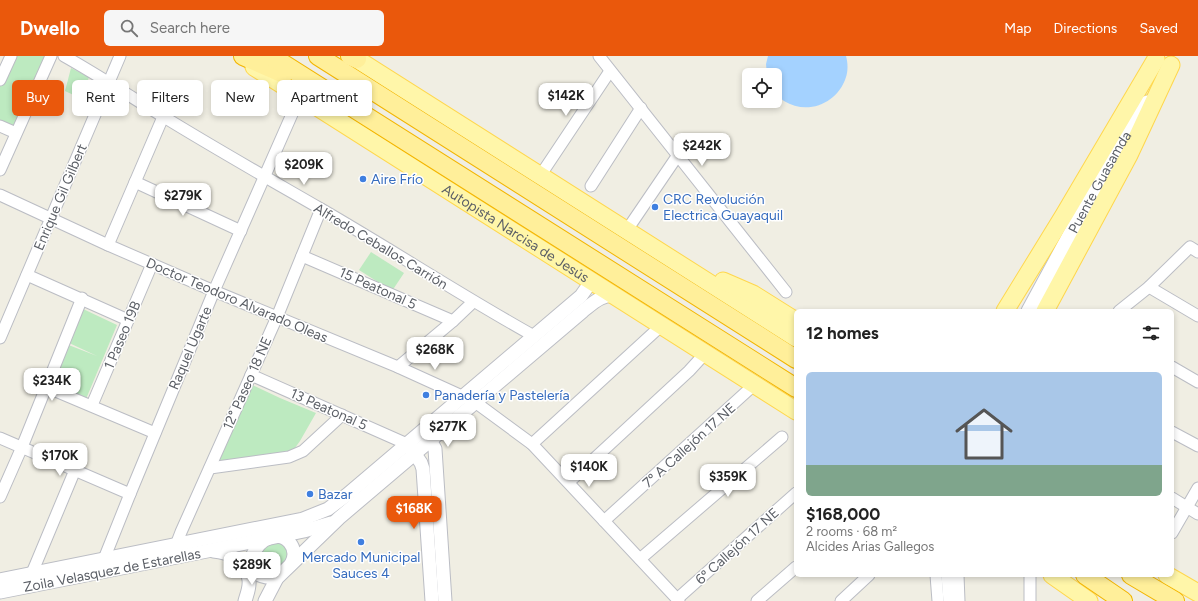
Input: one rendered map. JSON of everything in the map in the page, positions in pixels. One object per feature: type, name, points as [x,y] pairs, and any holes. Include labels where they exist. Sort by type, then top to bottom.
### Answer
[{"type":"highway","points":[[243,56],[299,80]]},
{"type":"highway","name":"Autopista Narcisa de Jesús","points":[[271,56],[310,80]]},
{"type":"highway","points":[[318,56],[794,358]]},
{"type":"highway","name":"Autopista Narcisa de Jesús","points":[[367,116],[794,387]]},
{"type":"highway","points":[[1088,577],[1123,601]]},
{"type":"highway","points":[[1134,577],[1175,601]]},
{"type":"main road","name":"Autopista Narcisa de Jesús","points":[[236,56],[277,82]]},
{"type":"main road","points":[[353,57],[794,337]]},
{"type":"main road","points":[[1006,309],[1064,215],[1165,59]]},
{"type":"main road","points":[[1046,309],[1129,155],[1165,59]]},
{"type":"main road","name":"Puente Guasamda","points":[[1024,309],[1073,218],[1165,59]]},
{"type":"main road","name":"Puente Guasamda","points":[[1030,309],[1165,59]]},
{"type":"main road","name":"Autopista Narcisa de Jesús","points":[[332,116],[794,409]]},
{"type":"main road","points":[[680,264],[753,294],[794,320]]},
{"type":"main road","points":[[943,577],[944,601]]},
{"type":"main road","points":[[949,577],[951,601]]},
{"type":"main road","points":[[1055,577],[1089,601]]},
{"type":"main road","points":[[1170,577],[1198,593]]},
{"type":"street","points":[[0,80],[11,56]]},
{"type":"street","points":[[0,170],[51,56]]},
{"type":"street","name":"Alfredo Ceballos Carrión","points":[[64,56],[106,80]]},
{"type":"street","name":"Enrique Gil Gilbert","points":[[110,80],[120,56]]},
{"type":"street","points":[[599,56],[786,292]]},
{"type":"street","points":[[540,176],[610,71]]},
{"type":"street","name":"Alfredo Ceballos Carrión","points":[[129,95],[265,178],[322,209],[473,302],[534,336]]},
{"type":"street","points":[[591,186],[641,108]]},
{"type":"street","name":"Enrique Gil Gilbert","points":[[0,338],[95,116]]},
{"type":"street","name":"Raquel Ugarte","points":[[104,559],[214,291],[291,116]]},
{"type":"street","points":[[108,245],[163,117]]},
{"type":"street","points":[[0,126],[16,133]]},
{"type":"street","points":[[627,230],[678,155]]},
{"type":"street","points":[[135,182],[241,230]]},
{"type":"street","name":"Doctor Teodoro Alvarado Oleas","points":[[0,195],[108,245],[214,291],[398,367],[475,402],[532,444],[678,600]]},
{"type":"street","name":"12° Paseo 18 NE","points":[[177,551],[210,468],[277,317],[322,209]]},
{"type":"street","points":[[1122,309],[1149,287],[1190,247],[1198,252]]},
{"type":"street","name":"15 Peatonal 5","points":[[302,256],[453,321]]},
{"type":"street","name":"1 Paseo 19B","points":[[92,405],[152,264]]},
{"type":"street","points":[[27,275],[82,298],[128,320]]},
{"type":"street","points":[[265,601],[277,578],[411,449],[462,396],[581,296],[588,286],[586,277]]},
{"type":"street","points":[[1149,287],[1198,316]]},
{"type":"street","points":[[411,449],[430,440],[583,311],[602,297],[611,295],[617,296]]},
{"type":"street","points":[[0,497],[22,447],[82,298]]},
{"type":"street","points":[[398,367],[453,321],[473,302]]},
{"type":"street","points":[[532,444],[662,325]]},
{"type":"street","points":[[569,482],[689,371],[700,358],[707,354]]},
{"type":"street","points":[[1174,368],[1198,382]]},
{"type":"street","name":"13 Peatonal 5","points":[[251,375],[342,415],[411,449]]},
{"type":"street","name":"7º A Callejón 17 NE","points":[[604,521],[755,384]]},
{"type":"street","points":[[46,387],[92,405],[155,433]]},
{"type":"street","points":[[210,468],[296,455],[303,451],[342,415]]},
{"type":"street","points":[[1174,433],[1198,446]]},
{"type":"street","points":[[640,559],[782,437]]},
{"type":"street","points":[[0,438],[130,494]]},
{"type":"street","points":[[430,440],[435,449],[445,601]]},
{"type":"street","points":[[411,449],[421,463],[423,470],[432,601]]},
{"type":"street","name":"Zoila Velasquez de Estarellas","points":[[0,592],[177,551],[303,519],[336,504],[411,449]]},
{"type":"street","points":[[32,573],[75,470]]},
{"type":"street","points":[[1174,529],[1198,488]]},
{"type":"street","name":"6º Callejón 17 NE","points":[[678,600],[794,495]]},
{"type":"street","points":[[1174,499],[1198,514]]},
{"type":"street","name":"Zoila Velasquez de Estarellas","points":[[0,580],[104,559],[177,551],[207,551],[326,525],[340,518]]},
{"type":"street","points":[[245,601],[248,591],[246,570],[257,548],[269,538],[281,537],[291,543],[294,553],[291,564]]},
{"type":"street","points":[[207,551],[224,553],[246,570],[259,575],[277,578]]},
{"type":"street","points":[[757,601],[794,569]]},
{"type":"street","points":[[841,601],[868,577]]},
{"type":"street","points":[[936,577],[938,601]]},
{"type":"street","points":[[958,577],[959,601]]},
{"type":"street","points":[[1030,577],[1030,601]]},
{"type":"green space","points":[[13,56],[48,56],[37,80],[12,80],[12,116],[20,116],[13,132],[0,126],[0,86]]},
{"type":"green space","points":[[71,68],[89,77],[88,80],[72,80],[72,94],[65,91]]},
{"type":"green space","points":[[371,252],[404,273],[392,291],[359,270]]},
{"type":"green space","points":[[81,308],[117,325],[86,399],[50,382],[66,344],[97,356],[67,342]]},
{"type":"green space","points":[[248,383],[316,413],[292,452],[215,464]]},
{"type":"green space","points":[[275,541],[284,544],[290,557],[273,572],[270,572],[261,567],[259,564],[259,556],[261,549]]},
{"type":"water","points":[[768,56],[846,56],[847,75],[842,86],[829,100],[812,107],[803,107],[793,105],[782,99],[782,68],[766,68]]},
{"type":"place","name":"Aire Frío","points":[[363,179]]},
{"type":"place","name":"CRC Revolución Electrica Guayaquil","points":[[655,207]]},
{"type":"place","name":"Panadería y Pastelería","points":[[426,395]]},
{"type":"place","name":"Bazar","points":[[310,494]]},
{"type":"place","name":"Mercado Municipal Sauces 4","points":[[361,542]]}]
